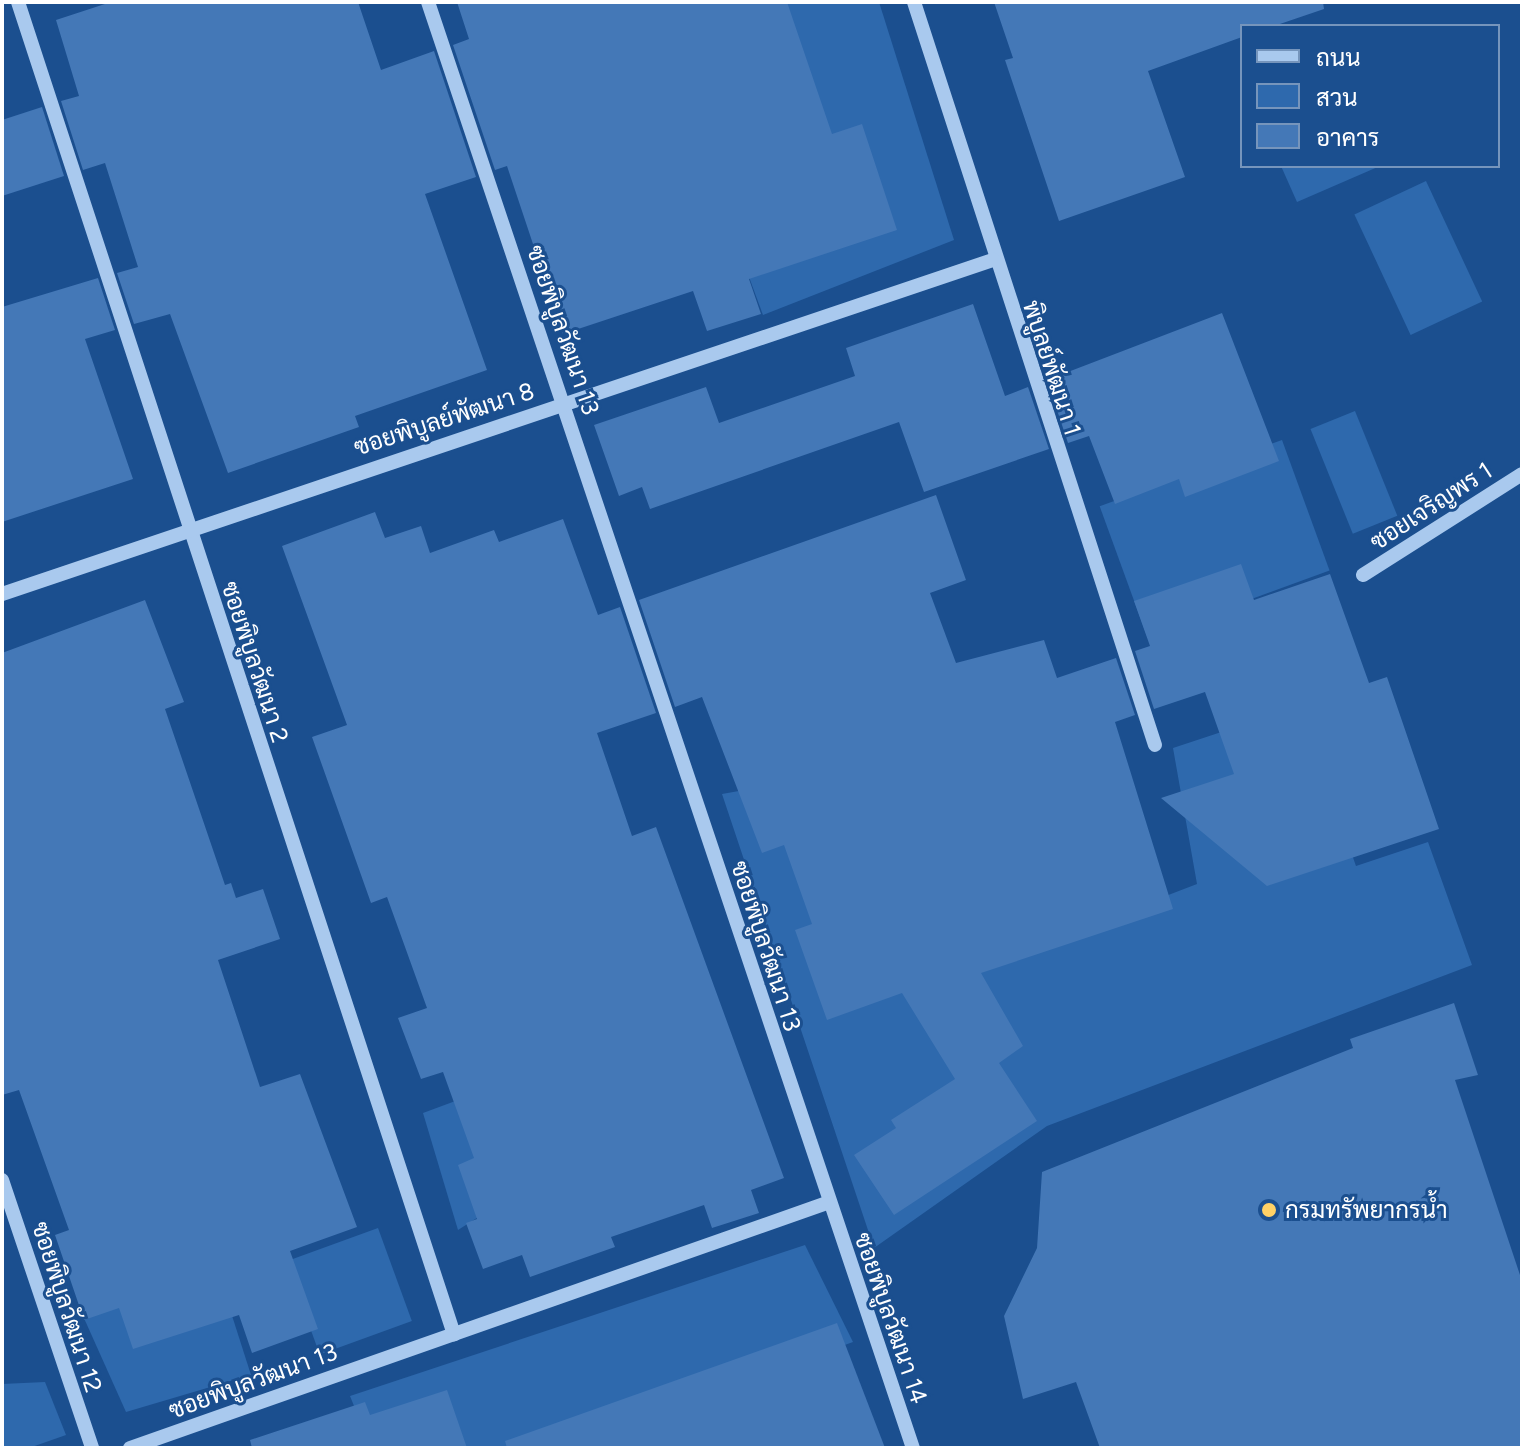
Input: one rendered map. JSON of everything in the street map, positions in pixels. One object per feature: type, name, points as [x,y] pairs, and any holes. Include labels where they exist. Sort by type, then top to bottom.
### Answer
[{"type":"street","name":"ซอยพิบูลวัฒนา 2","points":[[18,2],[454,1334]]},
{"type":"street","name":"ซอยพิบูลวัฒนา 13","points":[[130,1448],[827,1203],[564,403],[428,2]]},
{"type":"street","name":"พิบูลย์พัฒนา 1","points":[[914,2],[993,260],[1155,745]]},
{"type":"street","name":"ซอยพิบูลย์พัฒนา 8","points":[[2,594],[188,528],[993,260]]},
{"type":"street","name":"ซอยเจริญพร 1","points":[[1363,575],[1522,474]]},
{"type":"street","name":"ซอยพิบูลวัฒนา 12","points":[[2,1180],[92,1448]]},
{"type":"street","name":"ซอยพิบูลวัฒนา 14","points":[[827,1203],[913,1448]]},
{"type":"green space","points":[[774,2],[879,2],[954,240],[763,315],[738,247]]},
{"type":"green space","points":[[1282,168],[1375,168],[1297,202]]},
{"type":"green space","points":[[1426,181],[1482,302],[1411,335],[1354,214]]},
{"type":"green space","points":[[1355,411],[1397,516],[1353,534],[1310,429]]},
{"type":"green space","points":[[1282,440],[1330,571],[1147,637],[1100,506]]},
{"type":"green space","points":[[1300,706],[1356,866],[1428,842],[1472,965],[1047,1126],[874,1248],[722,794],[778,784],[994,962],[1197,884],[1173,748]]},
{"type":"green space","points":[[555,1064],[491,1209],[458,1230],[423,1113]]},
{"type":"green space","points":[[378,1228],[412,1321],[320,1355],[286,1262]]},
{"type":"green space","points":[[805,1245],[853,1342],[558,1448],[371,1448],[350,1396]]},
{"type":"green space","points":[[227,1300],[251,1375],[126,1412],[79,1307]]},
{"type":"green space","points":[[45,1382],[66,1435],[29,1448],[2,1448],[2,1384]]},
{"type":"building","points":[[111,2],[358,2],[381,70],[434,51],[476,177],[425,194],[487,370],[355,416],[359,427],[228,473],[170,314],[134,324],[117,273],[138,267],[105,163],[83,170],[61,101],[79,96],[56,20]]},
{"type":"building","points":[[457,2],[787,2],[832,134],[862,124],[897,230],[749,279],[761,314],[707,331],[693,291],[563,334],[507,166],[495,170],[453,45],[469,39]]},
{"type":"building","points":[[994,2],[1323,2],[1324,9],[1280,24],[1240,24],[1240,38],[1148,71],[1185,177],[1059,221],[1005,60],[1013,58]]},
{"type":"building","points":[[42,107],[64,176],[2,196],[2,120]]},
{"type":"building","points":[[98,278],[115,330],[85,339],[133,479],[2,522],[2,307]]},
{"type":"building","points":[[973,304],[1005,396],[1028,387],[1049,449],[924,492],[899,422],[650,509],[642,487],[619,496],[594,425],[706,387],[719,423],[855,376],[846,348]]},
{"type":"building","points":[[1222,313],[1279,461],[1185,497],[1179,479],[1115,504],[1089,436],[1068,443],[1047,380]]},
{"type":"building","points":[[936,495],[966,580],[930,593],[956,663],[1044,640],[1057,678],[1116,658],[1135,715],[1115,722],[1173,909],[981,973],[1023,1046],[999,1063],[1037,1121],[894,1215],[854,1155],[896,1128],[891,1120],[955,1079],[902,993],[827,1020],[795,930],[812,924],[784,845],[762,853],[702,697],[675,707],[639,600]]},
{"type":"building","points":[[375,512],[385,538],[421,526],[430,553],[494,530],[499,542],[563,519],[598,615],[620,607],[656,713],[597,733],[632,836],[656,827],[784,1178],[751,1190],[759,1213],[712,1228],[704,1205],[611,1237],[615,1247],[530,1277],[522,1255],[483,1269],[466,1223],[477,1219],[458,1165],[474,1158],[443,1072],[421,1079],[398,1018],[427,1008],[387,897],[371,903],[312,737],[347,725],[282,546]]},
{"type":"building","points":[[1241,564],[1254,600],[1330,574],[1369,683],[1387,677],[1439,829],[1267,886],[1161,798],[1234,774],[1205,692],[1154,709],[1135,651],[1150,646],[1134,601]]},
{"type":"building","points":[[145,600],[184,702],[165,709],[225,885],[231,883],[236,898],[263,889],[280,939],[218,960],[260,1087],[300,1074],[357,1227],[290,1251],[318,1329],[252,1353],[239,1315],[133,1349],[119,1308],[84,1320],[55,1235],[69,1230],[19,1090],[2,1095],[2,653]]},
{"type":"building","name":"กรมทรัพยากรน้ำ","points":[[1454,1003],[1478,1075],[1455,1080],[1522,1281],[1522,1448],[1100,1448],[1076,1382],[1023,1399],[1004,1316],[1037,1248],[1042,1172],[1353,1048],[1350,1039]]},
{"type":"building","points":[[837,1323],[885,1448],[507,1448],[505,1441]]},
{"type":"building","points":[[447,1390],[467,1448],[252,1448],[250,1440],[365,1402],[370,1415]]},
{"type":"place","name":"กรมทรัพยากรน้ำ","points":[[1269,1210]]}]
